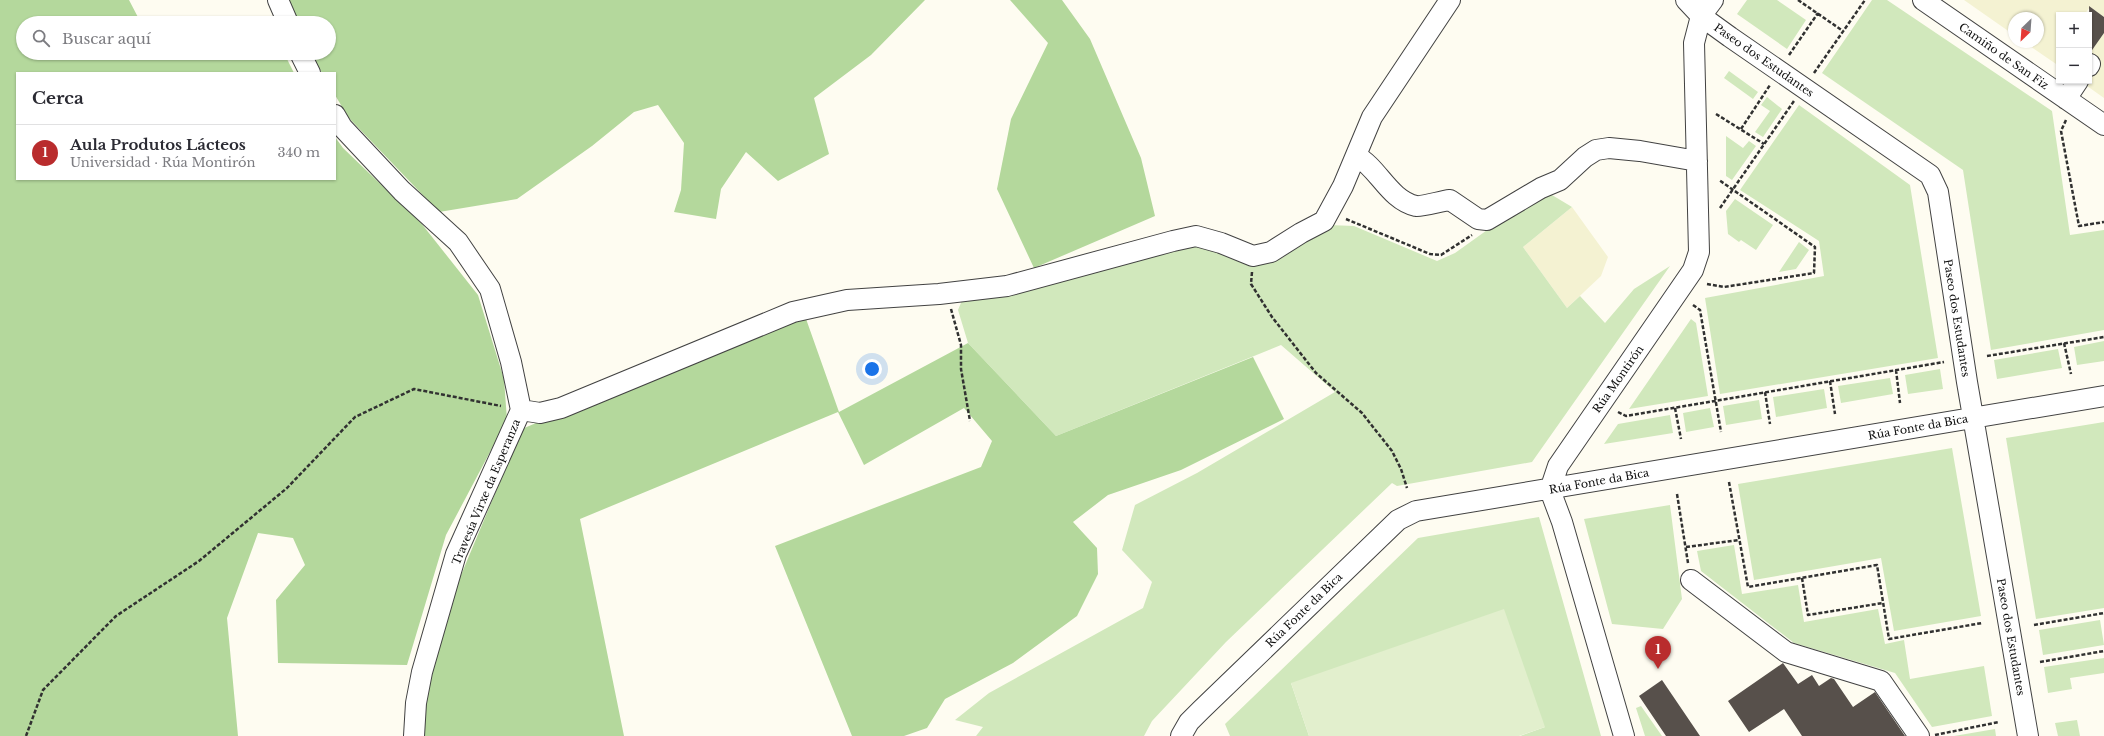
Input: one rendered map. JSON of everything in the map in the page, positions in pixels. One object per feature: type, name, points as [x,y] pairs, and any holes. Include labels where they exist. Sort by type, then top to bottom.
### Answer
[{"type":"street","points":[[278,0],[285,16]]},
{"type":"street","points":[[521,410],[540,413],[561,408],[793,312],[847,300],[947,293],[1007,286],[1173,240],[1196,236],[1221,243],[1253,256],[1271,252],[1301,233],[1324,221],[1356,156],[1372,117],[1450,0]]},
{"type":"street","name":"Paseo dos Estudantes","points":[[1686,0],[1701,16],[1930,175],[1938,192],[1974,418],[2028,736]]},
{"type":"street","points":[[1701,16],[1713,0]]},
{"type":"street","name":"Camiño de San Fiz","points":[[1923,0],[2104,125]]},
{"type":"street","name":"Rúa Montirón","points":[[1550,490],[1558,466],[1693,270],[1699,252],[1694,43],[1701,16]]},
{"type":"street","points":[[304,60],[310,72]]},
{"type":"street","points":[[2066,99],[2076,84]]},
{"type":"street","name":"Travesía Virxe da Esperanza","points":[[336,117],[342,127],[402,191],[458,242],[490,290],[511,362],[521,410],[456,554],[422,672],[416,703],[414,736]]},
{"type":"street","points":[[1356,156],[1364,160],[1382,181],[1402,199],[1416,206],[1450,200],[1478,219],[1487,220],[1541,188],[1560,180],[1585,157],[1596,150],[1609,148],[1640,151],[1697,161]]},
{"type":"street","name":"Rúa Fonte da Bica","points":[[1190,731],[1398,520],[1416,511],[1550,490],[2104,396]]},
{"type":"street","points":[[1550,490],[1562,522],[1624,736]]},
{"type":"street","points":[[1691,580],[1786,652],[1881,680],[1919,736]]},
{"type":"path","points":[[1798,0],[1843,31]]},
{"type":"path","points":[[1814,73],[1865,0]]},
{"type":"path","points":[[1789,55],[1818,13]]},
{"type":"path","points":[[1741,129],[1770,84]]},
{"type":"path","points":[[1720,208],[1794,101]]},
{"type":"path","points":[[1716,114],[1764,144]]},
{"type":"path","points":[[2067,120],[2061,131],[2079,226],[2104,222]]},
{"type":"path","points":[[1707,284],[1724,287],[1814,273],[1815,247],[1719,180]]},
{"type":"path","points":[[1329,211],[1430,254],[1441,255],[1468,239],[1487,220]]},
{"type":"path","points":[[1253,256],[1250,284],[1272,317],[1316,373],[1362,413],[1392,452],[1401,469],[1407,488]]},
{"type":"path","points":[[947,293],[961,345],[961,369],[970,421]]},
{"type":"path","points":[[1693,305],[1700,310],[1721,432]]},
{"type":"path","points":[[1987,356],[2104,337]]},
{"type":"path","points":[[2064,343],[2071,374]]},
{"type":"path","points":[[1618,412],[1626,416],[1944,362]]},
{"type":"path","points":[[1896,370],[1900,403]]},
{"type":"path","points":[[1830,381],[1835,414]]},
{"type":"path","points":[[26,736],[44,690],[116,616],[199,561],[287,488],[355,417],[414,389],[521,410]]},
{"type":"path","points":[[1765,392],[1770,424]]},
{"type":"path","points":[[1675,408],[1681,439]]},
{"type":"path","points":[[1729,482],[1748,587],[1877,566],[1889,639],[1982,624]]},
{"type":"path","points":[[1677,494],[1691,580]]},
{"type":"path","points":[[1686,547],[1739,540]]},
{"type":"path","points":[[1802,578],[1808,615],[1883,603]]},
{"type":"path","points":[[2034,625],[2104,614]]},
{"type":"path","points":[[2040,662],[2104,651]]},
{"type":"path","points":[[1929,736],[1999,722]]},
{"type":"shaded area","points":[[1964,0],[2104,0],[2104,17],[2090,7],[2086,12],[2056,12],[2056,64],[2033,48],[2044,48],[2044,12],[2008,12],[2008,31]]},
{"type":"shaded area","points":[[2104,33],[2104,98],[2084,84],[2092,84],[2092,50]]},
{"type":"shaded area","points":[[1572,207],[1608,257],[1601,276],[1567,308],[1523,247]]},
{"type":"green space","points":[[0,0],[129,0],[137,16],[16,16],[16,60],[288,60],[294,72],[16,72],[16,180],[336,180],[336,138],[343,148],[421,223],[478,295],[504,379],[507,420],[446,535],[407,665],[278,663],[276,600],[305,565],[293,538],[258,533],[227,618],[238,736],[0,736]]},
{"type":"green space","points":[[288,0],[925,0],[871,55],[814,98],[829,154],[778,181],[746,152],[721,189],[716,219],[674,212],[681,190],[684,143],[658,105],[634,112],[592,146],[517,199],[439,212],[348,117],[336,97],[336,72],[321,72],[314,60],[336,60],[336,16],[294,16]]},
{"type":"green space","points":[[1010,0],[1062,0],[1090,39],[1141,158],[1155,216],[1034,268],[997,189],[1011,119],[1048,43]]},
{"type":"green space","points":[[1747,0],[1777,0],[1806,20],[1787,49],[1737,14]]},
{"type":"green space","points":[[1872,0],[1887,0],[2052,111],[2070,235],[2104,230],[2104,330],[1991,350],[1963,170],[1822,73]]},
{"type":"green space","points":[[1729,71],[1758,92],[1753,99],[1724,78]]},
{"type":"green space","points":[[1767,97],[1782,109],[1763,137],[1755,132],[1770,111],[1761,105]]},
{"type":"green space","points":[[1799,105],[1910,185],[1938,358],[1720,394],[1705,298],[1824,276],[1819,241],[1740,190]]},
{"type":"green space","points":[[1726,136],[1743,148],[1749,141],[1756,146],[1732,180],[1726,176]]},
{"type":"green space","points":[[1547,192],[1572,207],[1523,247],[1567,308],[1580,296],[1605,323],[1634,289],[1670,266],[1532,462],[1397,486],[1392,483],[1226,642],[1152,721],[1144,736],[976,736],[983,727],[955,720],[989,693],[1143,608],[1152,582],[1122,550],[1135,505],[1197,473],[1335,392],[1281,345],[1056,436],[968,343],[958,310],[963,298],[1186,242],[1252,262],[1282,258],[1329,225],[1354,226],[1437,261],[1455,253],[1518,208]]},
{"type":"green space","points":[[1735,199],[1773,225],[1756,250],[1741,240],[1739,242],[1728,234],[1726,211]]},
{"type":"green space","points":[[1799,242],[1809,250],[1796,269],[1779,272]]},
{"type":"green space","points":[[805,316],[839,412],[968,343],[1056,436],[1253,357],[1284,419],[1181,470],[1108,495],[1073,522],[1097,548],[1098,574],[1077,616],[1013,663],[945,699],[927,728],[904,736],[852,736],[775,546],[981,467],[992,441],[964,408],[864,465],[838,412],[580,519],[624,736],[420,736],[436,635],[522,429],[688,358]]},
{"type":"green space","points":[[1691,319],[1696,323],[1708,396],[1629,409]]},
{"type":"green space","points":[[2104,341],[2104,361],[2077,365],[2074,347]]},
{"type":"green space","points":[[2058,349],[2062,368],[1997,379],[1994,360]]},
{"type":"green space","points":[[1940,369],[1943,389],[1908,394],[1905,375]]},
{"type":"green space","points":[[1890,378],[1893,394],[1841,403],[1838,386]]},
{"type":"green space","points":[[1824,389],[1827,408],[1776,417],[1773,397]]},
{"type":"green space","points":[[1759,400],[1762,419],[1726,425],[1723,406]]},
{"type":"green space","points":[[1710,408],[1714,427],[1686,432],[1683,413]]},
{"type":"green space","points":[[1670,415],[1673,433],[1604,444],[1618,424]]},
{"type":"green space","points":[[2104,422],[2104,608],[2036,619],[2006,438]]},
{"type":"green space","points":[[1952,448],[1981,616],[1894,631],[1881,558],[1754,580],[1738,484]]},
{"type":"green space","points":[[1670,505],[1682,599],[1663,629],[1612,624],[1584,519]]},
{"type":"green space","points":[[1539,517],[1601,736],[1520,736],[1545,727],[1291,683],[1309,736],[1230,736],[1225,724],[1418,538]]},
{"type":"green space","points":[[1734,545],[1742,594],[1798,585],[1804,622],[1878,609],[1885,644],[1904,640],[1910,679],[1984,666],[1992,716],[1932,727],[1895,673],[1794,643],[1701,571],[1697,551]]},
{"type":"green space","points":[[1504,609],[1545,727],[1519,736],[1309,736],[1291,683]]},
{"type":"green space","points":[[2100,620],[2104,645],[2043,655],[2039,630]]},
{"type":"green space","points":[[2104,658],[2104,673],[2070,678],[2072,689],[2048,693],[2044,667]]},
{"type":"green space","points":[[1641,706],[1662,736],[1645,736],[1636,708]]},
{"type":"green space","points":[[2077,720],[2080,736],[2058,736],[2055,723]]},
{"type":"green space","points":[[1995,729],[1996,736],[1954,736]]},
{"type":"building","points":[[2089,6],[2104,17],[2104,33],[2092,50],[2092,12],[2089,12]]},
{"type":"building","points":[[1783,663],[1798,684],[1812,675],[1819,686],[1831,678],[1834,679],[1853,707],[1875,692],[1905,736],[1802,736],[1784,709],[1749,732],[1728,701]]},
{"type":"building","points":[[1662,680],[1700,736],[1666,736],[1639,696]]},
{"type":"place","name":"Aula Produtos Lácteos","points":[[1658,669]]}]
